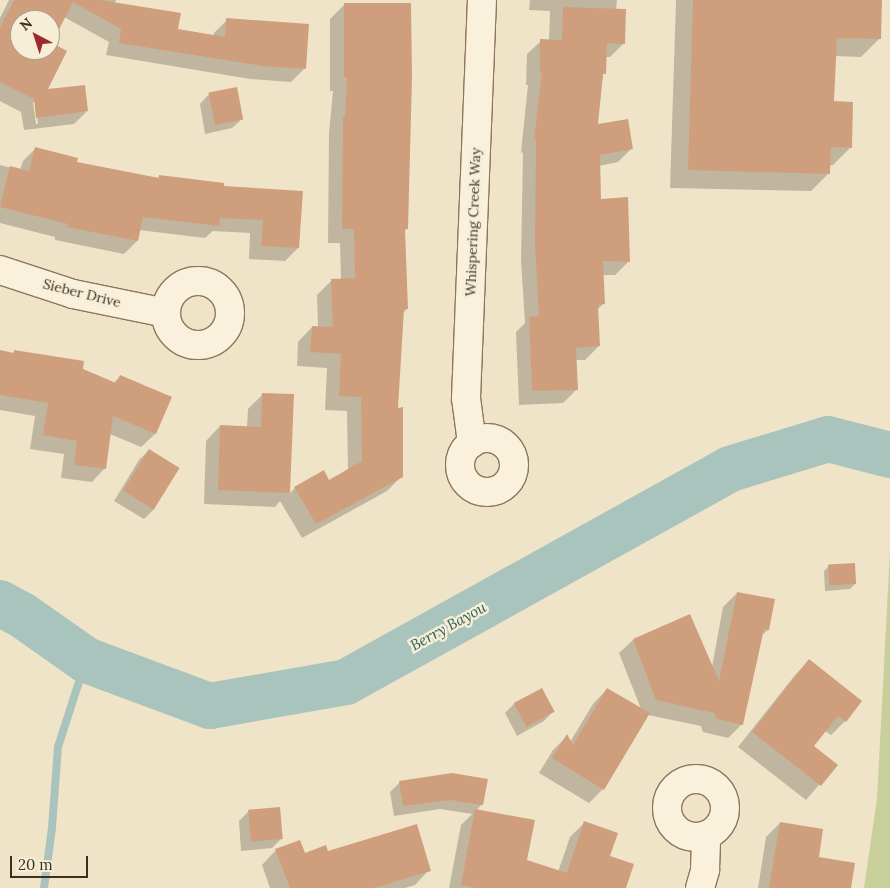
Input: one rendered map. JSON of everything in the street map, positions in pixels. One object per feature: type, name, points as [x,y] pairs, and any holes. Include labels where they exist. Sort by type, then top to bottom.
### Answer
[{"type":"street","name":"Whispering Creek Way","points":[[472,444],[466,398],[482,0]]},
{"type":"street","name":"Sieber Drive","points":[[0,270],[73,294],[166,313]]},
{"type":"street","points":[[700,888],[705,870],[706,836]]},
{"type":"green space","points":[[890,550],[890,888],[864,888],[877,799]]},
{"type":"building","points":[[14,0],[100,0],[181,13],[178,29],[225,37],[226,18],[309,24],[306,69],[263,66],[119,43],[121,29],[73,2],[60,27],[60,10],[10,10],[10,60],[60,60],[60,47],[67,51],[48,89],[85,85],[88,111],[36,118],[34,99],[0,82],[0,27]]},
{"type":"building","points":[[693,0],[882,0],[881,39],[837,38],[834,101],[853,102],[852,148],[831,147],[830,174],[688,170]]},
{"type":"building","points":[[344,3],[411,3],[412,77],[408,229],[405,229],[408,309],[404,309],[398,408],[403,407],[403,477],[316,524],[294,487],[324,470],[329,480],[362,461],[361,397],[339,396],[341,354],[310,352],[312,326],[333,327],[331,279],[355,278],[354,229],[342,229],[343,117],[345,117],[347,77],[344,77]]},
{"type":"building","points":[[563,7],[626,9],[625,44],[607,43],[606,74],[603,74],[598,124],[628,119],[633,149],[600,155],[601,199],[628,197],[630,262],[603,261],[605,304],[598,305],[600,346],[576,348],[578,390],[532,391],[529,317],[539,316],[535,245],[536,139],[534,139],[542,72],[540,72],[540,39],[562,40]]},
{"type":"building","points":[[237,87],[243,119],[215,125],[209,93]]},
{"type":"building","points":[[35,147],[78,158],[77,162],[159,178],[159,175],[224,183],[224,186],[303,191],[299,248],[261,246],[263,220],[220,218],[219,226],[143,217],[138,241],[67,227],[68,224],[0,207],[10,166],[29,171]]},
{"type":"building","points":[[0,350],[14,353],[14,350],[84,361],[83,369],[116,383],[120,375],[172,397],[156,434],[113,416],[106,469],[74,465],[77,441],[43,435],[48,403],[0,395]]},
{"type":"building","points":[[262,393],[294,394],[290,493],[218,490],[220,425],[261,427]]},
{"type":"building","points":[[149,449],[180,468],[154,510],[123,491]]},
{"type":"building","points":[[855,563],[856,584],[829,585],[828,564]]},
{"type":"building","points":[[737,592],[775,599],[769,630],[764,629],[743,725],[717,719],[714,713],[656,700],[633,639],[690,614],[719,681]]},
{"type":"building","points":[[809,659],[862,701],[846,722],[838,716],[814,746],[838,765],[821,786],[752,732]]},
{"type":"building","points":[[542,688],[555,712],[526,727],[514,703]]},
{"type":"building","points":[[607,688],[650,713],[604,790],[552,758],[567,734],[573,745]]},
{"type":"building","points":[[452,773],[488,779],[483,805],[450,800],[403,806],[399,781]]},
{"type":"building","points":[[280,807],[283,839],[251,842],[248,810]]},
{"type":"building","points":[[475,809],[535,820],[527,860],[567,873],[584,821],[618,833],[610,856],[634,864],[626,888],[476,888],[461,885]]},
{"type":"building","points":[[780,822],[823,829],[819,857],[855,863],[851,888],[769,888]]},
{"type":"building","points":[[417,824],[431,871],[374,888],[290,888],[275,849],[300,840],[305,853],[326,845],[328,851]]},
{"type":"waterway","name":"Berry Bayou","points":[[0,603],[22,615],[86,660],[210,706],[346,682],[730,469],[828,439],[890,455]]},
{"type":"waterway","points":[[44,888],[52,828],[58,747],[86,660]]}]
